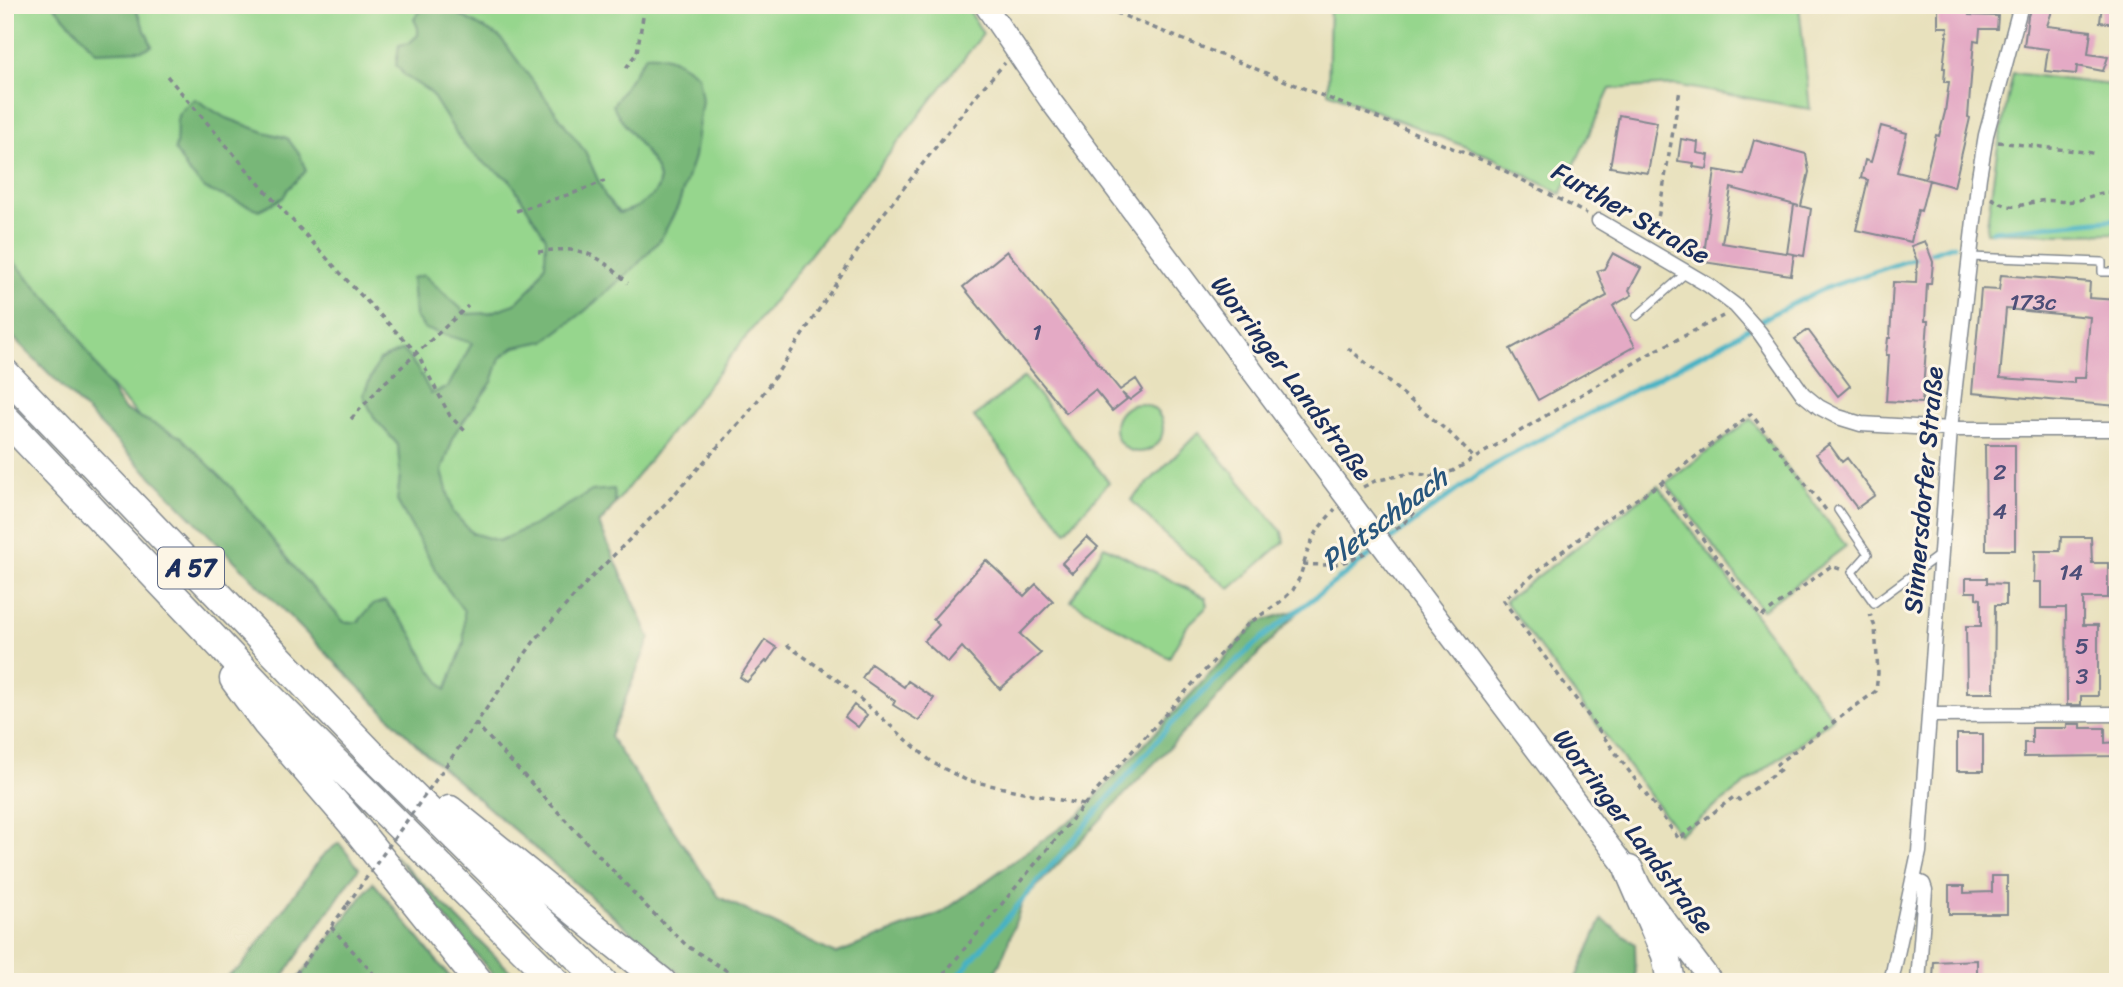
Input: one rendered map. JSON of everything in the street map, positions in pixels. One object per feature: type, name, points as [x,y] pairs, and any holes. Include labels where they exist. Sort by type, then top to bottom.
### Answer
[{"type":"highway","name":"A 57","points":[[5,373],[378,761],[603,982]]},
{"type":"highway","name":"A 57","points":[[5,418],[199,623],[556,982]]},
{"type":"highway","points":[[199,623],[237,685],[267,724],[352,823],[480,982]]},
{"type":"highway","points":[[378,761],[461,818],[662,982]]},
{"type":"highway","points":[[1629,870],[1665,955],[1671,982]]},
{"type":"main road","name":"Worringer Landstraße","points":[[985,5],[1015,51],[1347,499],[1712,982]]},
{"type":"street","name":"Sinnersdorfer Straße","points":[[1892,982],[1919,852],[1950,429],[1969,257],[1986,135],[2021,5]]},
{"type":"street","name":"Further Straße","points":[[1599,221],[1686,273],[1741,311],[1803,394],[1819,407],[1839,417],[1861,424],[1950,429],[2118,429]]},
{"type":"street","points":[[1930,715],[2118,714]]},
{"type":"street","points":[[1913,880],[1923,884],[1925,890],[1918,982]]},
{"type":"lane","points":[[1969,257],[2102,262],[2102,272],[2118,272]]},
{"type":"lane","points":[[1637,316],[1686,273]]},
{"type":"lane","points":[[1838,510],[1868,554],[1852,572],[1874,603],[1941,554]]},
{"type":"path","points":[[626,68],[636,52],[645,5]]},
{"type":"path","name":"Further Straße","points":[[1097,5],[1492,164],[1599,221]]},
{"type":"path","points":[[290,982],[535,640],[746,416],[874,226],[978,93],[1015,51]]},
{"type":"path","points":[[167,76],[271,197],[417,353],[450,416],[466,432]]},
{"type":"path","points":[[1652,253],[1680,90]]},
{"type":"path","points":[[2012,144],[2093,153]]},
{"type":"path","points":[[516,211],[605,181]]},
{"type":"path","points":[[1978,190],[2003,205],[2016,208],[2039,201],[2072,201],[2107,191],[2118,192]]},
{"type":"path","points":[[538,252],[564,248],[593,254],[610,265],[628,283]]},
{"type":"path","points":[[351,419],[381,386],[468,306]]},
{"type":"path","points":[[937,982],[1084,805],[1248,624],[1293,590],[1300,578],[1309,546],[1331,512],[1375,481],[1411,473],[1432,476],[1453,471],[1651,353],[1741,311]]},
{"type":"path","points":[[1348,348],[1452,435],[1475,459]]},
{"type":"path","points":[[1838,510],[1828,512],[1751,414],[1661,483],[1597,525],[1503,600],[1679,839],[1735,796],[1739,800],[1781,769],[1777,764],[1876,691],[1878,673],[1875,626],[1869,615],[1874,603]]},
{"type":"path","points":[[1396,529],[1413,516],[1425,499],[1432,476]]},
{"type":"path","points":[[1661,483],[1761,617],[1831,566],[1852,572]]},
{"type":"path","points":[[1303,564],[1343,564],[1366,553]]},
{"type":"path","points":[[787,645],[843,684],[933,763],[966,780],[1084,805]]},
{"type":"path","points":[[475,723],[645,905],[687,946],[745,982]]},
{"type":"path","points":[[331,927],[381,982]]},
{"type":"green space","points":[[5,5],[966,5],[983,34],[438,730],[5,276]]},
{"type":"green space","points":[[53,5],[134,5],[152,46],[143,50],[96,52]]},
{"type":"green space","points":[[425,5],[442,5],[500,37],[586,153],[605,196],[619,213],[644,202],[656,191],[659,181],[647,154],[613,105],[646,55],[674,60],[698,75],[702,100],[694,157],[678,206],[661,239],[636,266],[585,311],[545,341],[515,347],[500,358],[492,382],[455,433],[442,471],[453,512],[472,533],[499,541],[534,525],[592,491],[614,489],[615,504],[599,524],[650,638],[610,737],[719,897],[835,954],[941,913],[1081,813],[1258,622],[1301,609],[1023,901],[1002,959],[990,982],[689,982],[421,749],[5,329],[5,252],[69,322],[123,409],[181,437],[231,487],[297,571],[344,622],[358,622],[372,605],[385,601],[411,632],[429,667],[446,690],[464,643],[464,611],[443,583],[397,501],[400,476],[398,445],[375,419],[363,395],[379,360],[403,350],[419,371],[431,394],[448,387],[472,343],[425,329],[415,316],[412,278],[424,275],[467,314],[489,313],[515,304],[535,284],[545,264],[546,238],[510,180],[485,164],[463,144],[430,92],[405,76],[396,65],[399,45],[409,43],[418,35],[414,19]]},
{"type":"green space","points":[[1330,5],[1799,5],[1810,109],[1675,85],[1610,89],[1561,194],[1496,159],[1328,92]]},
{"type":"green space","points":[[2013,73],[2118,86],[2118,233],[1986,232],[1997,152]]},
{"type":"green space","points":[[195,99],[224,117],[287,138],[300,155],[306,171],[283,198],[259,210],[205,189],[187,170],[175,150],[177,121],[181,111]]},
{"type":"green space","points":[[1024,377],[1109,482],[1066,531],[974,417]]},
{"type":"green space","points":[[1139,404],[1156,411],[1163,428],[1156,445],[1139,452],[1122,445],[1115,428],[1122,411]]},
{"type":"green space","points":[[1751,419],[1846,546],[1762,610],[1666,483]]},
{"type":"green space","points":[[1199,432],[1282,532],[1284,542],[1230,589],[1167,537],[1131,500]]},
{"type":"green space","points":[[1658,486],[1833,718],[1679,834],[1505,601]]},
{"type":"green space","points":[[1104,546],[1206,598],[1208,606],[1187,626],[1169,658],[1071,601]]},
{"type":"green space","points":[[339,843],[359,868],[279,982],[218,982],[241,967],[323,855]]},
{"type":"green space","points":[[394,855],[521,982],[499,982]]},
{"type":"green space","points":[[373,882],[454,982],[296,982]]},
{"type":"green space","points":[[1602,919],[1635,944],[1636,982],[1574,982]]},
{"type":"building","points":[[1938,5],[1971,5],[1969,15],[1998,16],[1997,29],[1980,29],[1979,41],[1974,40],[1970,118],[1954,187],[1925,179],[1945,112],[1949,82],[1944,82],[1943,68],[1948,27],[1938,27]]},
{"type":"building","points":[[2032,5],[2054,5],[2047,26],[2091,31],[2088,54],[2108,57],[2103,71],[2077,66],[2076,74],[2045,71],[2048,49],[2024,46]]},
{"type":"building","points":[[2102,5],[2118,5],[2118,24],[2100,22]]},
{"type":"building","points":[[1619,115],[1657,122],[1648,173],[1610,167]]},
{"type":"building","points":[[1881,126],[1907,133],[1897,172],[1929,180],[1921,211],[1918,210],[1911,242],[1856,230],[1868,180],[1861,178],[1865,160],[1871,162]]},
{"type":"building","points":[[1681,139],[1698,142],[1697,153],[1709,155],[1707,169],[1693,167],[1694,163],[1678,161]]},
{"type":"building","points":[[1754,140],[1806,154],[1809,172],[1801,206],[1811,209],[1804,256],[1794,254],[1791,275],[1703,262],[1715,170],[1744,175]],"holes":[[[1731,188],[1799,206],[1794,205],[1787,253],[1722,243]]]},
{"type":"building","points":[[1925,241],[1933,262],[1931,284],[1927,284],[1925,321],[1928,321],[1922,403],[1886,401],[1889,355],[1886,355],[1890,338],[1893,282],[1916,283],[1917,261],[1911,246]]},
{"type":"building","points":[[1007,251],[1120,390],[1136,379],[1143,390],[1130,400],[1122,393],[1127,399],[1112,411],[1095,390],[1066,413],[963,287]]},
{"type":"building","points":[[1613,253],[1641,268],[1629,290],[1632,295],[1613,306],[1635,346],[1538,400],[1510,349],[1607,296],[1597,271],[1604,269]]},
{"type":"building","points":[[2001,275],[2090,282],[2089,298],[2118,300],[2117,406],[1972,393],[1981,289],[1999,290]],"holes":[[[2006,309],[2090,317],[2085,378],[2074,378],[2074,383],[2000,378]]]},
{"type":"building","points":[[1808,330],[1850,386],[1838,396],[1795,339]]},
{"type":"building","points":[[1829,444],[1842,462],[1847,458],[1875,495],[1857,508],[1816,454]]},
{"type":"building","points":[[1985,445],[2015,445],[2015,550],[1986,550]]},
{"type":"building","points":[[1087,537],[1098,547],[1072,573],[1062,563]]},
{"type":"building","points":[[2061,537],[2091,537],[2092,563],[2108,563],[2108,598],[2083,598],[2083,625],[2098,625],[2098,696],[2081,696],[2081,705],[2067,705],[2066,608],[2041,608],[2041,582],[2034,582],[2035,551],[2060,551]]},
{"type":"building","points":[[986,560],[1024,596],[1036,584],[1053,601],[1020,634],[1041,653],[1000,689],[962,647],[948,663],[924,641],[939,625],[933,619]]},
{"type":"building","points":[[1966,578],[1987,578],[1987,583],[2006,584],[2006,605],[1995,605],[1994,693],[1967,693],[1966,626],[1981,626],[1981,599],[1976,598],[1976,592],[1966,592]]},
{"type":"building","points":[[765,640],[777,648],[747,682],[740,677]]},
{"type":"building","points":[[871,664],[904,687],[908,681],[934,698],[919,721],[893,705],[895,701],[862,678]]},
{"type":"building","points":[[854,705],[867,715],[858,727],[845,717]]},
{"type":"building","points":[[2067,724],[2081,724],[2081,728],[2105,728],[2105,743],[2118,742],[2118,756],[2024,757],[2024,743],[2032,743],[2032,728],[2067,728]]},
{"type":"building","points":[[1957,734],[1983,734],[1983,771],[1957,771]]},
{"type":"building","points":[[1992,876],[2007,876],[2007,914],[1949,914],[1949,886],[1964,886],[1964,893],[1992,892]]},
{"type":"building","points":[[1977,960],[1977,979],[1933,979],[1934,962]]},
{"type":"waterway","name":"Pletschbach","points":[[1992,231],[2118,219]]},
{"type":"waterway","name":"Pletschbach","points":[[1386,543],[1503,459],[1729,340],[1772,314],[1823,289],[1954,245]]},
{"type":"waterway","name":"Pletschbach","points":[[953,982],[1171,724],[1263,637],[1378,549]]}]
